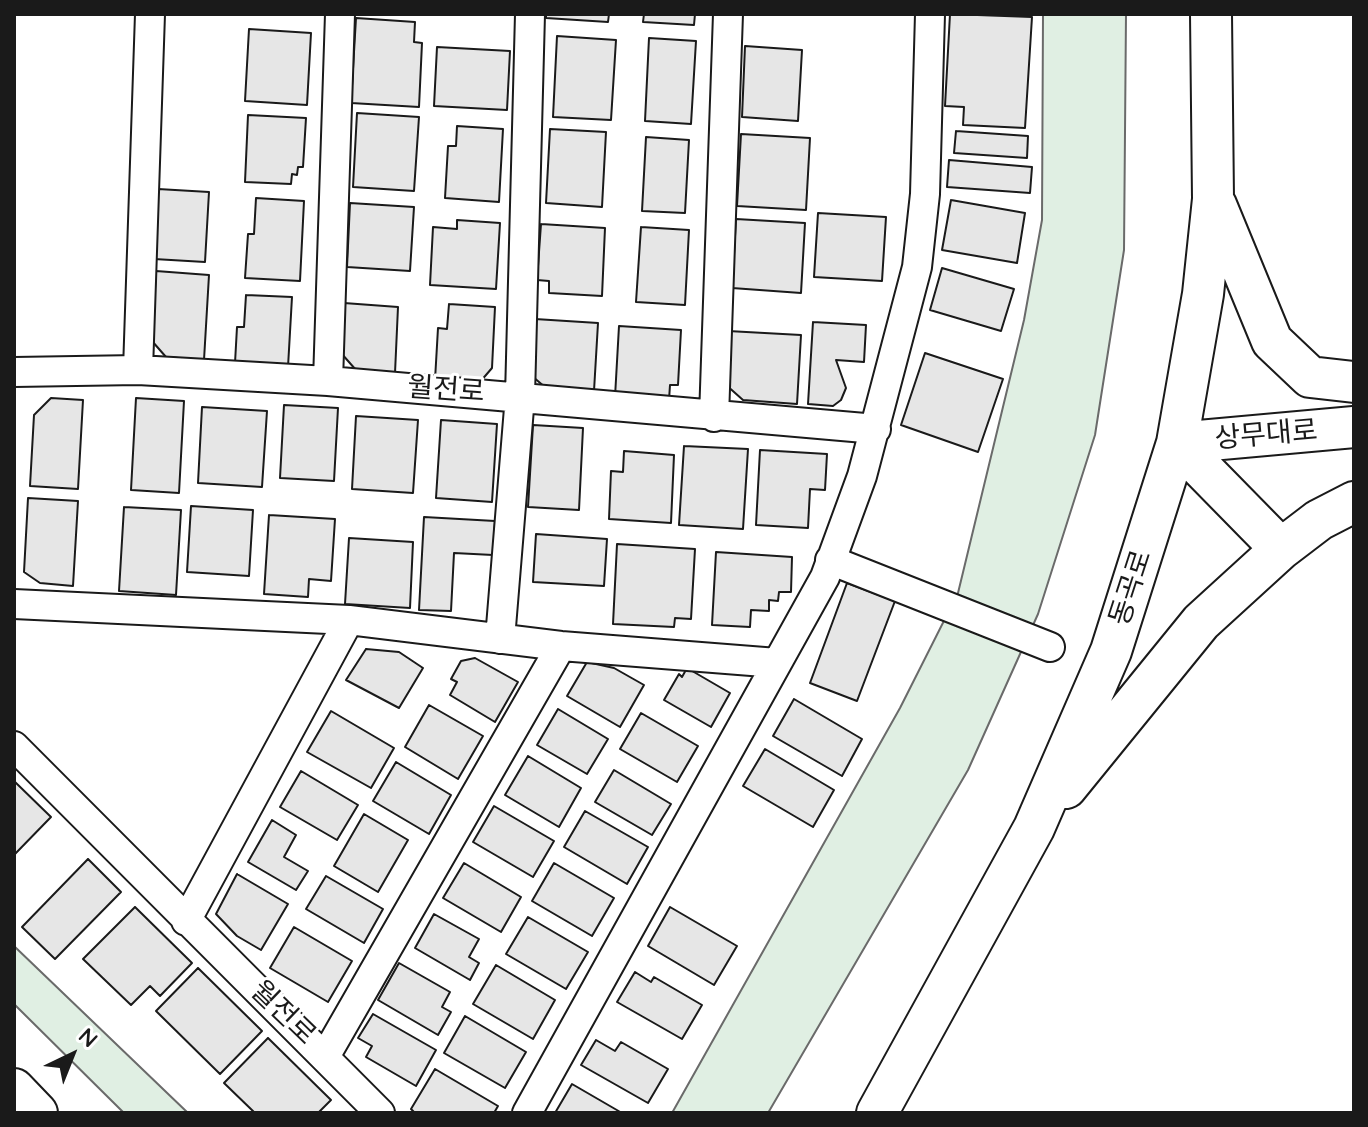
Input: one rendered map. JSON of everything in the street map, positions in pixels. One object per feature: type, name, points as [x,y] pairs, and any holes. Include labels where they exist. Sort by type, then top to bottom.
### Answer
[{"type":"main road","name":"동곡로","points":[[877,1113],[1034,828],[1111,651],[1177,443],[1203,294],[1213,199],[1215,95],[1211,14]]},
{"type":"main road","points":[[1213,199],[1272,341],[1310,377],[1354,382]]},
{"type":"main road","name":"상무대로","points":[[1177,443],[1354,427]]},
{"type":"main road","points":[[1177,443],[1281,549]]},
{"type":"main road","points":[[1034,828],[1201,622],[1281,549],[1319,520],[1354,502]]},
{"type":"main road","points":[[14,1089],[37,1113]]},
{"type":"street","points":[[138,370],[150,14]]},
{"type":"street","points":[[328,381],[340,14]]},
{"type":"street","points":[[500,639],[520,396],[530,14]]},
{"type":"street","points":[[714,417],[728,14]]},
{"type":"street","points":[[527,1113],[825,577],[876,429],[917,267],[925,194],[930,14]]},
{"type":"street","name":"월전로","points":[[14,372],[138,370],[328,381],[876,429]]},
{"type":"street","points":[[830,560],[1050,647]]},
{"type":"street","points":[[14,604],[349,620],[561,646],[777,663]]},
{"type":"street","points":[[186,921],[349,620]]},
{"type":"street","points":[[326,1055],[561,646]]},
{"type":"street","name":"월전로","points":[[14,746],[186,921],[326,1055],[380,1113]]},
{"type":"green space","points":[[1043,14],[1126,14],[1124,250],[1095,435],[1038,614],[968,770],[768,1113],[672,1113],[900,708],[958,593],[1024,320],[1042,220]]},
{"type":"green space","points":[[14,946],[188,1113],[124,1113],[14,1004]]},
{"type":"building","points":[[546,14],[609,14],[608,22],[546,18]]},
{"type":"building","points":[[644,14],[695,14],[694,25],[643,22]]},
{"type":"building","points":[[950,14],[1032,17],[1025,128],[963,125],[964,107],[945,106]]},
{"type":"building","points":[[356,18],[415,22],[414,42],[422,43],[419,107],[351,103]]},
{"type":"building","points":[[249,29],[311,33],[307,105],[245,101]]},
{"type":"building","points":[[557,36],[616,40],[611,120],[553,117]]},
{"type":"building","points":[[649,38],[696,41],[691,124],[645,121]]},
{"type":"building","points":[[745,46],[802,50],[798,121],[742,117]]},
{"type":"building","points":[[437,47],[510,51],[507,110],[434,106]]},
{"type":"building","points":[[357,113],[419,117],[414,191],[353,187]]},
{"type":"building","points":[[248,115],[306,118],[303,167],[298,167],[297,175],[292,174],[291,184],[245,182]]},
{"type":"building","points":[[457,126],[503,129],[499,202],[445,198],[448,146],[456,146]]},
{"type":"building","points":[[550,129],[606,132],[602,207],[546,203]]},
{"type":"building","points":[[956,131],[1028,136],[1027,158],[954,153]]},
{"type":"building","points":[[741,134],[810,138],[806,210],[737,206]]},
{"type":"building","points":[[646,137],[689,140],[685,213],[642,211]]},
{"type":"building","points":[[949,160],[1032,167],[1030,193],[947,187]]},
{"type":"building","points":[[158,189],[209,192],[205,262],[154,259]]},
{"type":"building","points":[[256,198],[304,201],[300,281],[245,278],[248,234],[254,234]]},
{"type":"building","points":[[951,200],[1025,213],[1017,263],[942,250]]},
{"type":"building","points":[[350,203],[414,207],[410,271],[347,267]]},
{"type":"building","points":[[818,213],[886,217],[882,281],[814,277]]},
{"type":"building","points":[[736,219],[805,223],[801,293],[732,288]]},
{"type":"building","points":[[457,220],[500,223],[496,289],[430,285],[433,227],[457,229]]},
{"type":"building","points":[[541,224],[605,228],[602,296],[549,293],[549,281],[537,280]]},
{"type":"building","points":[[641,227],[689,230],[685,305],[636,302]]},
{"type":"building","points":[[942,268],[1014,289],[1001,331],[930,310]]},
{"type":"building","points":[[156,271],[209,275],[204,360],[166,357],[152,341]]},
{"type":"building","points":[[246,295],[292,297],[288,367],[235,363],[237,327],[244,327]]},
{"type":"building","points":[[344,303],[398,307],[395,373],[356,370],[341,353]]},
{"type":"building","points":[[449,304],[495,307],[492,368],[480,382],[435,380],[438,328],[447,329]]},
{"type":"building","points":[[535,319],[598,323],[594,391],[546,388],[532,376]]},
{"type":"building","points":[[813,322],[866,325],[864,362],[836,360],[846,388],[841,400],[833,406],[808,404]]},
{"type":"building","points":[[619,326],[681,330],[678,385],[670,385],[669,400],[615,397]]},
{"type":"building","points":[[728,331],[801,335],[797,404],[743,400],[725,384]]},
{"type":"building","points":[[925,353],[1003,379],[978,452],[901,425]]},
{"type":"building","points":[[51,398],[83,400],[78,489],[30,486],[34,415]]},
{"type":"building","points":[[136,398],[184,401],[179,493],[131,490]]},
{"type":"building","points":[[284,405],[338,408],[334,481],[280,478]]},
{"type":"building","points":[[202,407],[267,411],[262,487],[198,483]]},
{"type":"building","points":[[356,416],[418,420],[413,493],[352,489]]},
{"type":"building","points":[[441,420],[497,424],[492,502],[436,498]]},
{"type":"building","points":[[533,425],[583,428],[579,510],[528,507]]},
{"type":"building","points":[[684,446],[748,449],[743,529],[679,525]]},
{"type":"building","points":[[760,450],[827,454],[825,490],[810,489],[808,528],[756,525]]},
{"type":"building","points":[[624,451],[674,455],[671,523],[609,519],[611,471],[623,472]]},
{"type":"building","points":[[28,498],[78,501],[73,586],[40,583],[24,572]]},
{"type":"building","points":[[191,506],[253,510],[249,576],[187,572]]},
{"type":"building","points":[[124,507],[181,510],[176,595],[119,591]]},
{"type":"building","points":[[269,515],[335,519],[331,581],[309,579],[308,597],[264,594]]},
{"type":"building","points":[[424,517],[495,521],[493,555],[454,553],[451,611],[419,610]]},
{"type":"building","points":[[536,534],[607,539],[604,586],[533,582]]},
{"type":"building","points":[[349,538],[413,542],[410,608],[345,604]]},
{"type":"building","points":[[617,544],[695,549],[691,619],[675,618],[674,627],[613,624]]},
{"type":"building","points":[[716,552],[792,557],[791,592],[779,592],[778,601],[769,600],[769,611],[751,610],[750,627],[712,625]]},
{"type":"building","points":[[847,583],[895,601],[857,701],[810,683]]},
{"type":"building","points":[[366,649],[399,652],[423,668],[399,708],[346,680]]},
{"type":"building","points":[[475,658],[518,682],[495,722],[450,695],[457,682],[451,679],[461,661]]},
{"type":"building","points":[[587,662],[614,668],[644,685],[620,727],[567,696]]},
{"type":"building","points":[[687,668],[730,693],[711,727],[664,700],[679,674],[682,677]]},
{"type":"building","points":[[794,699],[862,739],[842,776],[773,736]]},
{"type":"building","points":[[429,705],[483,736],[458,779],[405,747]]},
{"type":"building","points":[[558,709],[608,739],[587,774],[537,745]]},
{"type":"building","points":[[331,711],[394,748],[371,788],[307,752]]},
{"type":"building","points":[[641,713],[698,746],[677,782],[620,749]]},
{"type":"building","points":[[765,749],[834,790],[813,827],[743,786]]},
{"type":"building","points":[[528,756],[581,788],[559,827],[505,795]]},
{"type":"building","points":[[396,762],[451,795],[429,834],[373,801]]},
{"type":"building","points":[[614,770],[671,804],[652,835],[595,802]]},
{"type":"building","points":[[301,771],[358,805],[337,840],[280,807]]},
{"type":"building","points":[[14,781],[51,817],[14,855]]},
{"type":"building","points":[[494,806],[554,841],[533,877],[473,842]]},
{"type":"building","points":[[585,811],[648,847],[627,884],[564,847]]},
{"type":"building","points":[[364,814],[408,840],[378,892],[334,866]]},
{"type":"building","points":[[272,820],[296,835],[284,857],[308,871],[296,890],[248,862]]},
{"type":"building","points":[[88,859],[121,892],[55,959],[22,927]]},
{"type":"building","points":[[464,863],[521,897],[501,932],[443,898]]},
{"type":"building","points":[[554,863],[614,898],[592,936],[532,901]]},
{"type":"building","points":[[237,874],[288,904],[261,950],[237,936],[216,914]]},
{"type":"building","points":[[326,876],[383,909],[364,943],[306,909]]},
{"type":"building","points":[[135,907],[192,963],[160,996],[150,986],[131,1005],[83,959]]},
{"type":"building","points":[[670,907],[737,946],[714,985],[648,946]]},
{"type":"building","points":[[434,914],[479,939],[469,957],[479,963],[470,980],[415,948]]},
{"type":"building","points":[[528,917],[588,952],[566,989],[506,954]]},
{"type":"building","points":[[294,927],[352,961],[328,1002],[270,968]]},
{"type":"building","points":[[399,963],[450,992],[442,1007],[451,1012],[438,1035],[378,1000]]},
{"type":"building","points":[[496,965],[555,1000],[533,1039],[473,1004]]},
{"type":"building","points":[[198,968],[262,1031],[220,1074],[156,1011]]},
{"type":"building","points":[[635,972],[651,982],[654,977],[702,1005],[682,1039],[617,1002]]},
{"type":"building","points":[[373,1014],[436,1050],[416,1086],[366,1057],[372,1046],[358,1038]]},
{"type":"building","points":[[465,1016],[526,1052],[505,1088],[444,1053]]},
{"type":"building","points":[[268,1038],[331,1100],[318,1113],[255,1113],[224,1083]]},
{"type":"building","points":[[596,1040],[615,1051],[621,1042],[668,1069],[648,1103],[581,1065]]},
{"type":"building","points":[[435,1069],[498,1106],[494,1113],[415,1113],[411,1109]]},
{"type":"building","points":[[572,1084],[622,1113],[555,1113]]}]
